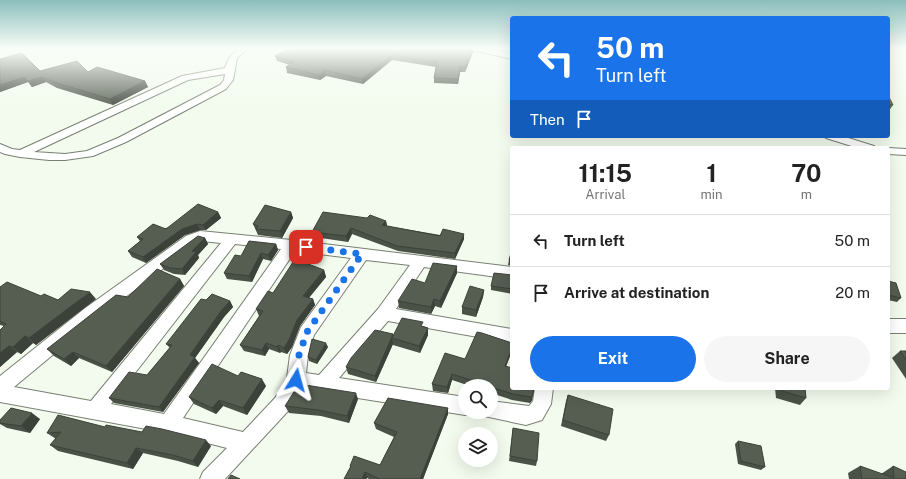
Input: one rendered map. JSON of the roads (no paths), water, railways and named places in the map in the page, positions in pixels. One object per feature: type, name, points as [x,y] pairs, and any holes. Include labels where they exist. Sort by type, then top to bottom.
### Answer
[{"type":"street","points":[[20,154],[185,78],[228,70]]},
{"type":"street","points":[[0,147],[9,152],[20,154],[65,157],[89,154],[102,150],[218,91],[230,80],[230,70]]},
{"type":"street","points":[[837,138],[863,146]]},
{"type":"street","points":[[890,151],[906,152]]},
{"type":"street","points":[[0,387],[90,314],[195,238],[206,236],[292,245],[510,273]]},
{"type":"street","points":[[95,410],[232,239]]},
{"type":"street","points":[[168,424],[292,245]]},
{"type":"street","points":[[210,479],[282,404],[296,380],[299,355],[307,332],[362,254]]},
{"type":"street","points":[[324,384],[384,314],[420,262]]},
{"type":"street","points":[[384,314],[510,336]]},
{"type":"street","points":[[890,326],[906,326]]},
{"type":"street","points":[[296,380],[458,405]]},
{"type":"street","points":[[498,411],[526,416],[535,414],[542,404],[544,390]]},
{"type":"street","points":[[0,393],[168,424],[246,443]]}]
